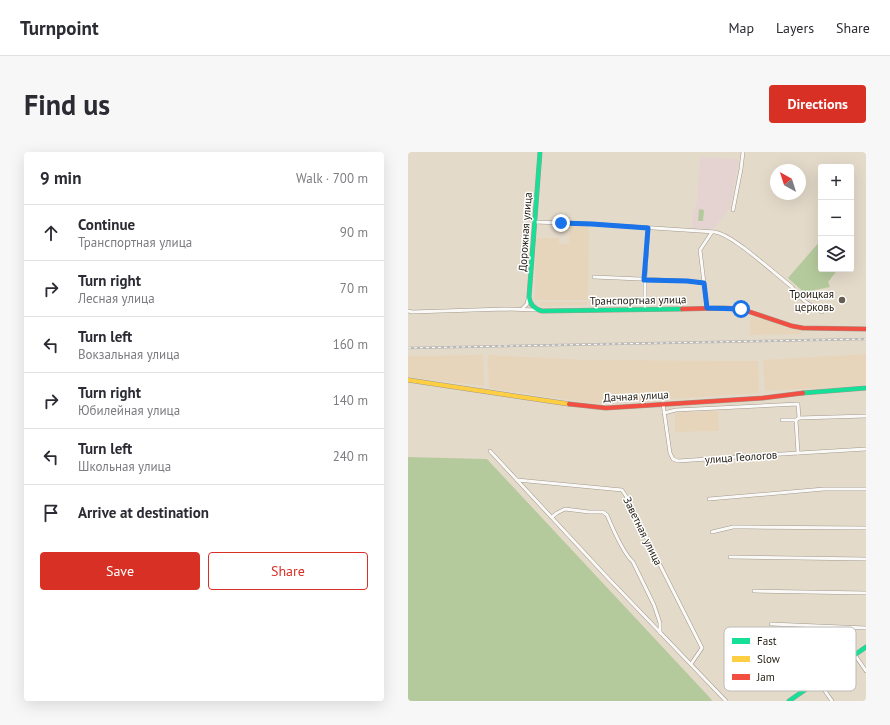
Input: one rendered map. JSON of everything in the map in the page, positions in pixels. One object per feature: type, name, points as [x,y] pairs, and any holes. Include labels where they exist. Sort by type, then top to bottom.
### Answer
[{"type":"street","name":"Дорожная улица","points":[[529,297],[540,152]]},
{"type":"street","points":[[733,210],[743,152]]},
{"type":"street","points":[[534,222],[592,224],[722,233],[792,287],[796,294],[806,302],[822,312]]},
{"type":"street","points":[[645,309],[644,280],[648,228]]},
{"type":"street","points":[[707,308],[700,250],[713,232]]},
{"type":"street","points":[[594,277],[704,283]]},
{"type":"street","points":[[521,310],[527,304],[529,297]]},
{"type":"street","points":[[529,297],[531,306],[537,310]]},
{"type":"street","name":"Транспортная улица","points":[[408,311],[505,309],[741,309],[792,326],[803,328],[866,328]]},
{"type":"street","name":"Дачная улица","points":[[408,380],[606,408],[763,398],[810,392],[866,388]]},
{"type":"street","name":"улица Геологов","points":[[663,404],[670,452],[673,459],[678,462],[866,449]]},
{"type":"street","points":[[664,413],[676,410],[798,404],[798,453]]},
{"type":"street","points":[[782,420],[866,416]]},
{"type":"street","points":[[490,451],[660,633],[726,701]]},
{"type":"street","name":"Заветная улица","points":[[517,480],[622,490],[702,648],[691,664]]},
{"type":"street","points":[[709,498],[824,489],[866,489]]},
{"type":"street","points":[[552,517],[565,509],[603,512],[607,515],[654,605],[660,623],[660,633]]},
{"type":"street","points":[[712,532],[733,527],[866,528]]},
{"type":"street","points":[[730,557],[866,559]]},
{"type":"street","points":[[754,591],[866,593]]},
{"type":"street","points":[[771,624],[842,627]]},
{"type":"street","points":[[856,628],[866,628]]},
{"type":"street","points":[[856,654],[866,647]]},
{"type":"street","points":[[856,656],[866,671]]},
{"type":"street","points":[[789,701],[804,691]]},
{"type":"street","points":[[825,691],[832,701]]},
{"type":"shaded area","points":[[700,157],[739,159],[730,208],[713,229],[692,229],[693,211],[697,203]]},
{"type":"shaded area","points":[[569,226],[589,226],[588,300],[535,300],[536,238],[559,238],[559,244],[569,244]]},
{"type":"shaded area","points":[[540,302],[587,302],[587,305],[540,306]]},
{"type":"shaded area","points":[[750,316],[801,331],[801,334],[750,335]]},
{"type":"shaded area","points":[[866,354],[866,385],[765,391],[763,360]]},
{"type":"shaded area","points":[[483,355],[484,386],[408,377],[408,356]]},
{"type":"shaded area","points":[[488,355],[587,360],[758,361],[759,393],[596,404],[489,388]]},
{"type":"shaded area","points":[[718,411],[719,431],[675,432],[675,413]]},
{"type":"green space","points":[[699,209],[704,210],[703,221],[698,221]]},
{"type":"green space","points":[[818,243],[818,272],[836,272],[828,282],[830,287],[815,290],[808,296],[788,278]]},
{"type":"green space","points":[[408,457],[487,459],[712,700],[408,701]]},
{"type":"railway","points":[[408,348],[866,339]]},
{"type":"traffic: fast","points":[[540,152],[529,297],[533,306],[542,311],[682,309]]},
{"type":"traffic: fast","points":[[803,393],[866,388]]},
{"type":"traffic: fast","points":[[856,654],[866,647]]},
{"type":"traffic: fast","points":[[789,701],[803,691]]},
{"type":"traffic: slow","points":[[408,380],[569,404]]},
{"type":"traffic: jam","points":[[682,309],[741,309],[792,326],[803,328],[866,329]]},
{"type":"traffic: jam","points":[[569,404],[606,408],[763,398],[803,393]]},
{"type":"place","name":"Троицкая церковь","points":[[842,300]]},
{"type":"route","points":[[561,223],[648,228],[644,280],[704,283],[707,308],[741,309]]}]
